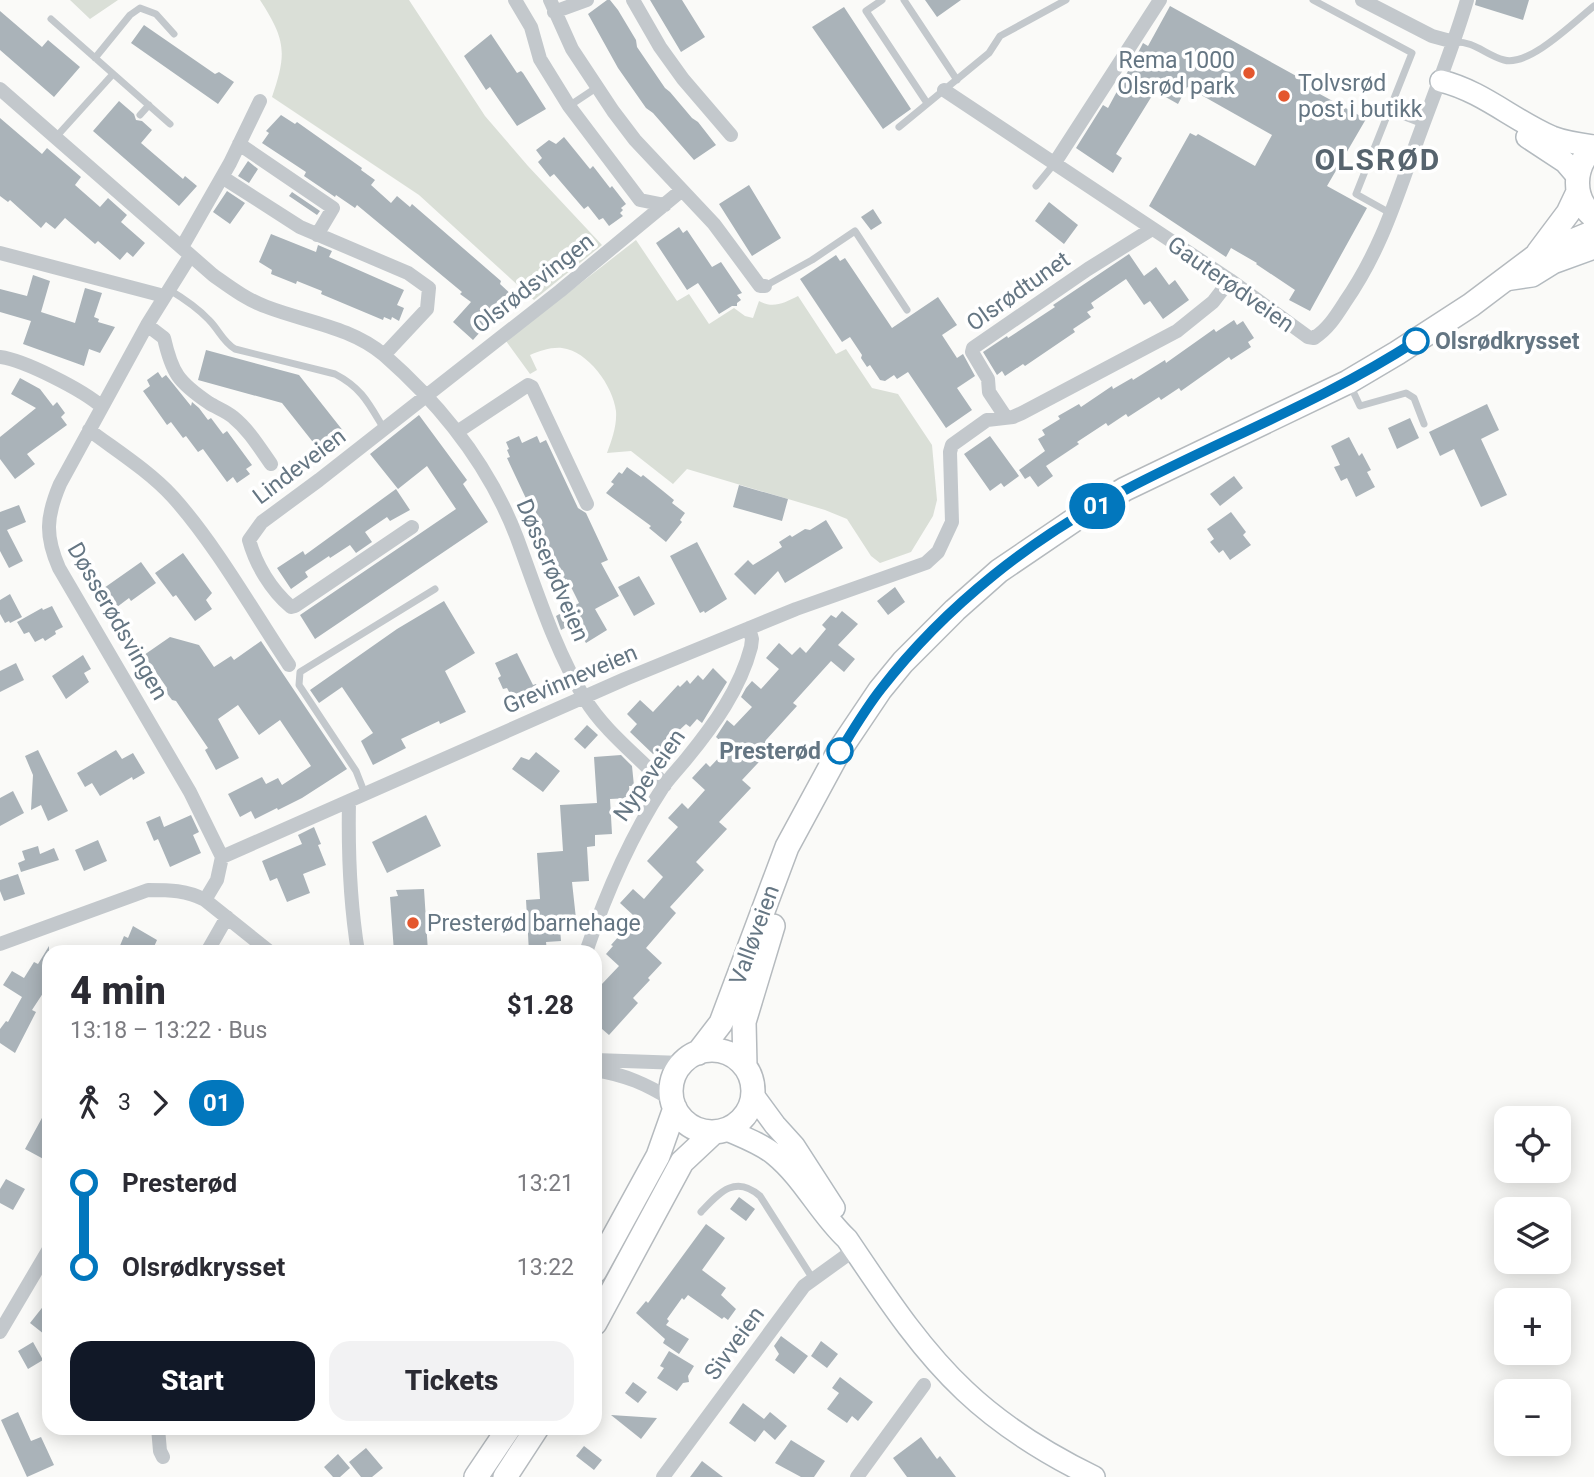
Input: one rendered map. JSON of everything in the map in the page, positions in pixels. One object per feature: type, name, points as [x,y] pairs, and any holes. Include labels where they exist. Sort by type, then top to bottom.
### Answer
[{"type":"main road","points":[[1441,81],[1465,88],[1550,136],[1594,146]]},
{"type":"main road","points":[[1441,81],[1455,96],[1544,146],[1565,162],[1577,184],[1584,206],[1594,217]]},
{"type":"main road","name":"Valløveien","points":[[1536,256],[1568,213],[1582,161],[1594,146]]},
{"type":"main road","name":"Valløveien","points":[[690,1058],[714,1034],[725,1013],[787,847],[839,751],[880,690],[919,645],[999,571],[1125,489],[1348,382],[1397,353],[1536,256],[1594,232]]},
{"type":"main road","points":[[1505,280],[1532,276],[1563,259],[1594,248]]},
{"type":"main road","name":"Valløveien","points":[[745,1066],[744,1031],[747,1014],[803,839],[806,815]]},
{"type":"main road","points":[[602,1258],[658,1156],[674,1104],[673,1081],[690,1058],[715,1050],[732,1055],[750,1074],[753,1095],[748,1112],[735,1126],[720,1131],[682,1162],[602,1309]]},
{"type":"main road","points":[[753,1095],[810,1167],[851,1244]]},
{"type":"main road","points":[[674,1104],[687,1123],[695,1128],[720,1131],[766,1149],[776,1156],[851,1244],[899,1314],[934,1358],[972,1398],[1024,1438],[1094,1477]]},
{"type":"main road","points":[[476,1477],[504,1435]]},
{"type":"main road","points":[[505,1477],[532,1435]]},
{"type":"street","points":[[515,0],[531,27],[540,59],[569,106],[640,200],[665,205]]},
{"type":"street","points":[[587,0],[552,6],[572,48],[596,88],[635,140],[714,224],[760,286],[765,286]]},
{"type":"street","points":[[633,0],[660,47],[683,79],[731,135]]},
{"type":"street","points":[[1054,164],[1160,0]]},
{"type":"street","points":[[1362,0],[1432,36],[1454,42]]},
{"type":"street","name":"Gauterødveien","points":[[944,90],[1230,280],[1308,337],[1314,338],[1328,327],[1377,249],[1441,81],[1467,0]]},
{"type":"street","name":"Døsserødveien","points":[[0,89],[186,252],[246,298],[282,313],[347,332],[369,343],[427,396],[457,432],[483,470],[506,513],[548,621],[584,698],[594,713],[665,785]]},
{"type":"street","name":"Døsserødsvingen","points":[[222,857],[190,792],[59,569],[49,545],[48,526],[51,504],[166,293],[260,101]]},
{"type":"street","points":[[239,144],[333,208],[317,235]]},
{"type":"street","points":[[222,177],[268,209],[317,235],[408,273],[429,288],[427,309],[384,355]]},
{"type":"street","name":"Olsrødsvingen","points":[[427,396],[682,190]]},
{"type":"street","name":"Olsrødtunet","points":[[1005,416],[989,393],[988,379],[972,352],[973,348],[1088,269],[1152,229]]},
{"type":"street","points":[[0,253],[166,293]]},
{"type":"street","points":[[1005,416],[1013,417],[1022,413],[1177,331],[1213,302],[1230,280]]},
{"type":"street","points":[[147,325],[164,338],[170,367],[186,386],[231,415],[249,432],[271,464]]},
{"type":"street","points":[[0,357],[11,359],[71,387],[92,398],[102,407]]},
{"type":"street","points":[[457,432],[528,385],[532,387],[586,504]]},
{"type":"street","name":"Lindeveien","points":[[412,527],[290,607],[266,578],[249,540],[262,522],[427,396]]},
{"type":"street","name":"Grevinneveien","points":[[222,857],[749,628],[934,558],[952,522],[950,452],[953,445],[987,420],[1005,416]]},
{"type":"street","points":[[89,430],[129,459],[171,495],[193,522],[289,665]]},
{"type":"street","name":"Nypeveien","points":[[588,945],[619,864],[665,785],[720,715],[733,694],[751,647],[749,628]]},
{"type":"street","points":[[349,802],[349,843],[357,945]]},
{"type":"street","points":[[205,900],[217,880],[222,857]]},
{"type":"street","points":[[0,944],[148,890],[172,890],[195,894],[205,900],[261,945]]},
{"type":"street","points":[[211,945],[227,917]]},
{"type":"street","points":[[602,1060],[690,1058]]},
{"type":"street","points":[[602,1071],[644,1083],[674,1104]]},
{"type":"street","name":"Sivveien","points":[[663,1477],[797,1294],[851,1244]]},
{"type":"street","points":[[0,1332],[42,1261]]},
{"type":"street","points":[[857,1477],[924,1385]]},
{"type":"street","points":[[159,1435],[163,1457]]},
{"type":"lane","points":[[882,0],[866,10],[928,103]]},
{"type":"lane","points":[[904,0],[957,80]]},
{"type":"lane","points":[[899,127],[989,53],[1000,36],[1066,0]]},
{"type":"lane","points":[[1313,0],[1412,53],[1356,194],[1391,214]]},
{"type":"lane","points":[[1454,42],[1465,42],[1501,60],[1513,62],[1538,51],[1594,6]]},
{"type":"lane","points":[[95,58],[130,15],[140,8],[156,14],[174,34]]},
{"type":"lane","points":[[51,19],[170,124]]},
{"type":"lane","points":[[56,138],[113,74]]},
{"type":"lane","points":[[569,106],[596,88]]},
{"type":"lane","points":[[140,115],[149,105]]},
{"type":"lane","points":[[1389,111],[1424,124]]},
{"type":"lane","points":[[1035,186],[1054,164]]},
{"type":"lane","points":[[765,286],[812,260],[855,231],[907,310]]},
{"type":"lane","points":[[166,293],[189,302],[207,317],[225,344],[235,349],[335,374],[348,380],[362,393],[384,430]]},
{"type":"lane","points":[[1348,382],[1360,406],[1406,393],[1414,398],[1424,424]]},
{"type":"lane","points":[[365,795],[356,771],[299,685],[300,672],[435,589]]},
{"type":"lane","points":[[701,1212],[727,1188],[743,1186],[755,1192],[813,1279]]},
{"type":"shaded area","points":[[70,0],[118,0],[90,19]]},
{"type":"shaded area","points":[[260,0],[409,0],[485,116],[602,245],[534,300],[419,195],[272,97],[282,58],[281,47],[275,26]]},
{"type":"shaded area","points":[[636,240],[677,301],[689,294],[709,324],[734,308],[753,318],[759,301],[774,305],[798,296],[836,354],[846,349],[872,388],[898,394],[932,445],[937,500],[933,516],[911,552],[880,563],[871,556],[847,519],[825,510],[687,469],[673,484],[631,451],[607,453],[616,422],[614,401],[598,371],[581,356],[562,348],[538,352],[530,355],[537,370],[530,374],[506,341]]},
{"type":"building","points":[[607,0],[618,10],[636,40],[637,47],[665,88],[716,145],[694,160],[646,108],[618,68],[588,14]]},
{"type":"building","points":[[650,0],[682,0],[705,37],[681,52]]},
{"type":"building","points":[[925,0],[961,0],[937,17]]},
{"type":"building","points":[[1476,0],[1529,0],[1523,20],[1475,5]]},
{"type":"building","points":[[1170,6],[1318,88],[1316,92],[1366,119],[1327,186],[1367,208],[1310,311],[1289,300],[1295,290],[1257,263],[1231,248],[1226,257],[1149,206],[1190,133],[1196,136],[1198,134],[1255,166],[1272,135],[1187,87],[1178,104],[1155,91],[1116,154],[1122,158],[1113,173],[1076,148],[1103,105],[1108,108],[1143,43],[1148,46]]},
{"type":"building","points":[[844,7],[911,109],[883,129],[812,27]]},
{"type":"building","points":[[0,11],[42,47],[48,40],[80,67],[54,97],[0,50]]},
{"type":"building","points":[[144,25],[215,74],[219,72],[234,82],[218,104],[131,43]]},
{"type":"building","points":[[491,34],[517,73],[523,73],[546,109],[517,126],[490,87],[486,90],[464,56]]},
{"type":"building","points":[[119,101],[134,114],[136,120],[142,121],[152,130],[141,143],[183,179],[185,176],[197,186],[179,206],[93,131]]},
{"type":"building","points":[[281,115],[295,124],[297,122],[362,168],[361,170],[375,180],[371,185],[391,203],[397,196],[410,207],[412,204],[501,281],[500,284],[512,295],[500,314],[498,312],[473,340],[453,322],[471,302],[460,294],[462,292],[357,205],[355,208],[336,195],[335,197],[304,176],[306,172],[262,143],[269,133],[266,131]]},
{"type":"building","points":[[0,118],[42,154],[47,148],[81,177],[75,185],[100,207],[108,198],[127,215],[121,222],[145,243],[133,257],[127,252],[120,260],[98,241],[95,244],[65,218],[55,229],[46,222],[41,228],[10,200],[8,202],[0,196]]},
{"type":"building","points":[[564,137],[590,169],[593,166],[626,204],[621,208],[623,210],[620,213],[623,216],[609,226],[603,218],[599,220],[588,206],[584,209],[554,174],[550,177],[538,162],[542,158],[536,150],[549,140],[556,144]]},
{"type":"building","points":[[248,161],[258,169],[249,183],[238,176]]},
{"type":"building","points":[[749,185],[781,238],[752,256],[719,204]]},
{"type":"building","points":[[227,191],[245,203],[230,224],[213,212]]},
{"type":"building","points":[[292,192],[320,211],[317,215],[289,196]]},
{"type":"building","points":[[1049,202],[1078,225],[1064,244],[1035,221]]},
{"type":"building","points":[[873,209],[882,223],[871,230],[861,217]]},
{"type":"building","points":[[679,227],[683,233],[687,230],[712,267],[721,262],[742,293],[737,295],[741,300],[737,306],[719,314],[698,283],[687,290],[656,243]]},
{"type":"building","points":[[271,234],[316,252],[318,245],[332,251],[329,257],[404,290],[397,305],[404,308],[399,321],[392,317],[391,320],[384,317],[383,320],[321,294],[322,291],[271,274],[272,270],[259,262]]},
{"type":"building","points":[[1129,254],[1144,276],[1156,267],[1169,285],[1175,280],[1189,300],[1163,319],[1150,301],[1144,305],[1126,279],[1091,303],[1094,308],[1087,312],[1091,317],[1073,329],[1075,332],[1025,366],[1023,364],[1005,376],[1002,371],[997,375],[983,352],[1055,307],[1053,305]]},
{"type":"building","points":[[836,255],[840,261],[845,258],[892,328],[938,297],[957,325],[942,335],[957,358],[963,354],[975,376],[957,388],[972,410],[946,428],[908,372],[897,379],[894,375],[885,381],[880,380],[870,365],[867,367],[850,337],[842,342],[800,279]]},
{"type":"building","points":[[33,275],[50,281],[41,312],[75,323],[85,288],[102,293],[94,317],[99,319],[98,322],[115,327],[100,353],[89,349],[84,366],[23,344],[31,321],[0,312],[0,289],[27,296]]},
{"type":"building","points":[[1234,320],[1237,325],[1243,321],[1254,338],[1248,342],[1251,347],[1231,360],[1229,357],[1181,391],[1179,388],[1161,400],[1159,397],[1128,417],[1126,414],[1108,426],[1106,423],[1077,442],[1079,444],[1046,466],[1053,476],[1038,487],[1030,476],[1025,479],[1019,470],[1045,451],[1038,439],[1045,435],[1042,430],[1060,419],[1058,416],[1079,404],[1081,407],[1112,386],[1113,389],[1132,378],[1133,380],[1165,360],[1166,363],[1214,329],[1216,332]]},
{"type":"building","points":[[206,350],[299,375],[344,432],[320,451],[282,403],[198,380]]},
{"type":"building","points":[[158,372],[162,378],[166,375],[191,406],[192,402],[208,420],[211,418],[223,434],[227,431],[252,465],[246,469],[250,474],[237,483],[233,477],[227,482],[203,449],[198,452],[171,422],[167,425],[143,391],[150,386],[147,380]]},
{"type":"building","points":[[20,378],[40,389],[53,406],[57,402],[65,413],[61,417],[67,425],[27,454],[35,464],[15,479],[0,459],[0,437],[36,408],[11,394]]},
{"type":"building","points":[[1487,404],[1499,430],[1481,439],[1507,495],[1481,507],[1454,449],[1440,456],[1429,432]]},
{"type":"building","points":[[419,415],[467,480],[463,484],[488,522],[315,639],[300,615],[456,509],[427,466],[398,489],[370,454]]},
{"type":"building","points":[[1410,418],[1419,438],[1397,449],[1388,428]]},
{"type":"building","points":[[519,436],[522,443],[537,436],[540,443],[546,440],[578,508],[586,513],[608,560],[601,563],[619,596],[595,609],[607,630],[586,643],[574,623],[561,630],[556,616],[579,603],[567,579],[564,580],[533,506],[530,507],[507,458],[510,457],[506,442]]},
{"type":"building","points":[[990,436],[1019,476],[1004,487],[1001,483],[990,491],[964,454]]},
{"type":"building","points":[[1349,437],[1359,456],[1362,453],[1371,470],[1367,472],[1375,487],[1356,497],[1347,478],[1341,481],[1334,467],[1340,465],[1331,446]]},
{"type":"building","points":[[627,467],[641,477],[643,475],[674,500],[672,503],[685,513],[680,520],[682,522],[666,542],[649,528],[651,526],[606,493],[619,472],[622,474]]},
{"type":"building","points":[[1234,476],[1243,488],[1220,506],[1210,494]]},
{"type":"building","points":[[739,485],[788,499],[782,521],[733,507]]},
{"type":"building","points":[[396,489],[410,510],[390,521],[387,517],[365,532],[372,542],[356,553],[350,545],[330,558],[329,556],[305,572],[308,577],[291,589],[277,568],[303,551],[305,555]]},
{"type":"building","points":[[19,505],[26,522],[7,530],[23,561],[9,568],[0,551],[0,512]]},
{"type":"building","points":[[1231,512],[1246,532],[1243,535],[1251,545],[1230,560],[1223,550],[1219,553],[1210,542],[1214,539],[1207,529]]},
{"type":"building","points":[[826,520],[843,548],[785,583],[778,571],[755,595],[734,574],[748,560],[753,565],[782,547],[779,542],[790,535],[792,537],[805,529],[810,530]]},
{"type":"building","points":[[697,542],[727,599],[705,613],[700,613],[670,556]]},
{"type":"building","points":[[183,553],[212,593],[206,600],[212,609],[195,621],[155,573]]},
{"type":"building","points":[[141,562],[156,583],[131,601],[129,598],[117,607],[104,588]]},
{"type":"building","points":[[639,576],[655,604],[634,616],[618,587]]},
{"type":"building","points":[[895,587],[905,602],[888,615],[877,601]]},
{"type":"building","points":[[10,594],[22,617],[5,623],[0,614],[0,600]]},
{"type":"building","points":[[444,601],[475,653],[445,671],[466,712],[401,739],[406,748],[373,765],[361,741],[373,733],[342,687],[319,703],[310,690],[397,629]]},
{"type":"building","points":[[52,606],[63,627],[45,641],[43,638],[35,642],[29,632],[24,634],[17,622],[42,608],[43,610]]},
{"type":"building","points":[[842,611],[858,624],[838,645],[855,659],[844,672],[831,661],[793,703],[797,706],[766,740],[773,747],[742,780],[751,788],[719,822],[727,829],[696,862],[704,870],[670,907],[676,913],[646,948],[662,963],[633,998],[638,1003],[609,1035],[602,1029],[602,984],[619,966],[606,954],[628,926],[625,923],[633,915],[620,903],[633,889],[644,899],[663,877],[647,861],[678,827],[668,818],[682,803],[688,809],[705,790],[692,778],[706,763],[710,767],[728,748],[716,737],[727,720],[734,726],[752,707],[741,697],[746,688],[752,681],[761,689],[779,669],[766,658],[779,643],[792,655],[800,647],[806,653],[826,629],[822,625],[831,615],[836,618]]},
{"type":"building","points":[[170,637],[199,645],[214,667],[231,656],[234,660],[261,641],[347,769],[278,810],[277,808],[255,819],[251,811],[240,817],[228,794],[262,777],[266,784],[278,778],[282,785],[311,766],[280,720],[259,735],[238,705],[218,719],[239,758],[216,770],[205,750],[208,748],[176,701],[166,692],[167,688],[144,655]]},
{"type":"building","points":[[517,653],[542,698],[528,704],[525,698],[515,703],[498,678],[501,676],[495,663]]},
{"type":"building","points":[[83,655],[91,669],[84,673],[89,682],[66,699],[52,676]]},
{"type":"building","points":[[16,663],[24,680],[0,692],[0,671]]},
{"type":"building","points":[[713,668],[727,682],[702,723],[697,719],[690,727],[686,724],[653,754],[630,732],[637,724],[627,714],[640,700],[653,712],[678,685],[680,687],[687,680],[690,684],[698,675],[703,680]]},
{"type":"building","points":[[587,725],[598,735],[585,749],[574,739]]},
{"type":"building","points":[[38,750],[68,811],[48,821],[41,805],[31,810],[33,775],[25,756]]},
{"type":"building","points":[[116,750],[122,759],[133,753],[145,773],[133,780],[132,777],[100,796],[92,783],[85,787],[77,773]]},
{"type":"building","points":[[536,752],[560,771],[543,792],[512,769],[521,757],[529,760]]},
{"type":"building","points":[[621,755],[632,766],[634,786],[629,786],[630,798],[610,799],[612,834],[595,835],[595,846],[587,847],[589,881],[572,882],[577,928],[560,929],[561,941],[546,942],[546,945],[529,945],[526,900],[540,899],[537,853],[563,851],[560,805],[597,803],[594,757]]},
{"type":"building","points":[[13,791],[24,813],[0,826],[0,798]]},
{"type":"building","points":[[191,815],[199,832],[193,835],[201,853],[170,867],[158,839],[154,841],[146,822],[160,816],[164,827]]},
{"type":"building","points":[[426,815],[441,846],[387,873],[372,842]]},
{"type":"building","points":[[314,827],[326,865],[303,874],[310,893],[287,902],[277,878],[270,881],[262,861],[302,844],[298,835]]},
{"type":"building","points":[[98,840],[107,861],[84,871],[75,850]]},
{"type":"building","points":[[38,846],[40,854],[54,848],[59,860],[21,872],[18,863],[25,860],[22,851]]},
{"type":"building","points":[[18,874],[25,894],[4,901],[0,880]]},
{"type":"building","points":[[424,889],[428,945],[393,945],[390,897],[398,896],[396,890]]},
{"type":"building","points":[[133,926],[157,940],[155,945],[120,945],[124,936],[128,938]]},
{"type":"building","points":[[42,957],[42,995],[32,1010],[36,1012],[15,1053],[0,1043],[0,1029],[8,1022],[22,997],[3,985],[12,971],[24,978],[34,962],[38,964]]},
{"type":"building","points":[[42,1118],[42,1158],[25,1149]]},
{"type":"building","points":[[6,1179],[25,1189],[13,1210],[0,1203],[0,1189]]},
{"type":"building","points":[[739,1197],[755,1209],[746,1221],[730,1209]]},
{"type":"building","points":[[706,1224],[725,1238],[702,1270],[726,1288],[721,1295],[736,1309],[728,1320],[724,1317],[722,1319],[688,1295],[684,1300],[682,1298],[667,1319],[669,1321],[666,1325],[689,1339],[679,1354],[663,1343],[665,1339],[636,1313],[646,1301],[648,1303]]},
{"type":"building","points":[[42,1308],[42,1332],[30,1323]]},
{"type":"building","points":[[781,1336],[808,1356],[794,1374],[775,1360],[779,1354],[774,1346]]},
{"type":"building","points":[[821,1341],[838,1354],[827,1368],[811,1356]]},
{"type":"building","points":[[33,1342],[42,1361],[28,1369],[18,1351]]},
{"type":"building","points":[[669,1351],[694,1366],[688,1376],[689,1382],[683,1383],[677,1391],[657,1378],[664,1368],[660,1366]]},
{"type":"building","points":[[840,1377],[873,1402],[858,1421],[852,1416],[847,1423],[827,1409],[839,1393],[832,1388]]},
{"type":"building","points":[[633,1382],[647,1392],[638,1403],[625,1393]]},
{"type":"building","points":[[743,1403],[764,1419],[770,1412],[787,1426],[775,1440],[764,1430],[755,1442],[729,1423]]},
{"type":"building","points":[[18,1412],[31,1441],[41,1437],[54,1465],[27,1477],[1,1420]]},
{"type":"building","points":[[611,1415],[657,1418],[641,1439]]},
{"type":"building","points":[[921,1437],[937,1459],[940,1456],[956,1477],[907,1477],[893,1458]]},
{"type":"building","points":[[791,1440],[825,1461],[814,1477],[801,1477],[775,1463]]},
{"type":"building","points":[[584,1446],[602,1460],[594,1470],[576,1456]]},
{"type":"building","points":[[366,1448],[383,1468],[372,1477],[361,1477],[349,1462]]},
{"type":"building","points":[[338,1454],[350,1468],[340,1477],[333,1477],[324,1467]]},
{"type":"building","points":[[702,1461],[723,1477],[690,1477]]},
{"type":"bus line","name":"01","points":[[840,751],[880,690],[919,645],[999,571],[1036,544],[1125,489],[1348,382],[1416,341]]},
{"type":"place","name":"Rema 1000 Olsrød park","points":[[1249,73]]},
{"type":"place","name":"Tolvsrød post i butikk","points":[[1284,96]]},
{"type":"place","name":"Olsrødkrysset","points":[[1416,341]]},
{"type":"place","name":"Presterød","points":[[840,751]]},
{"type":"place","name":"Presterød barnehage","points":[[413,923]]},
{"type":"district","name":"OLSRØD","points":[[1378,160]]}]
